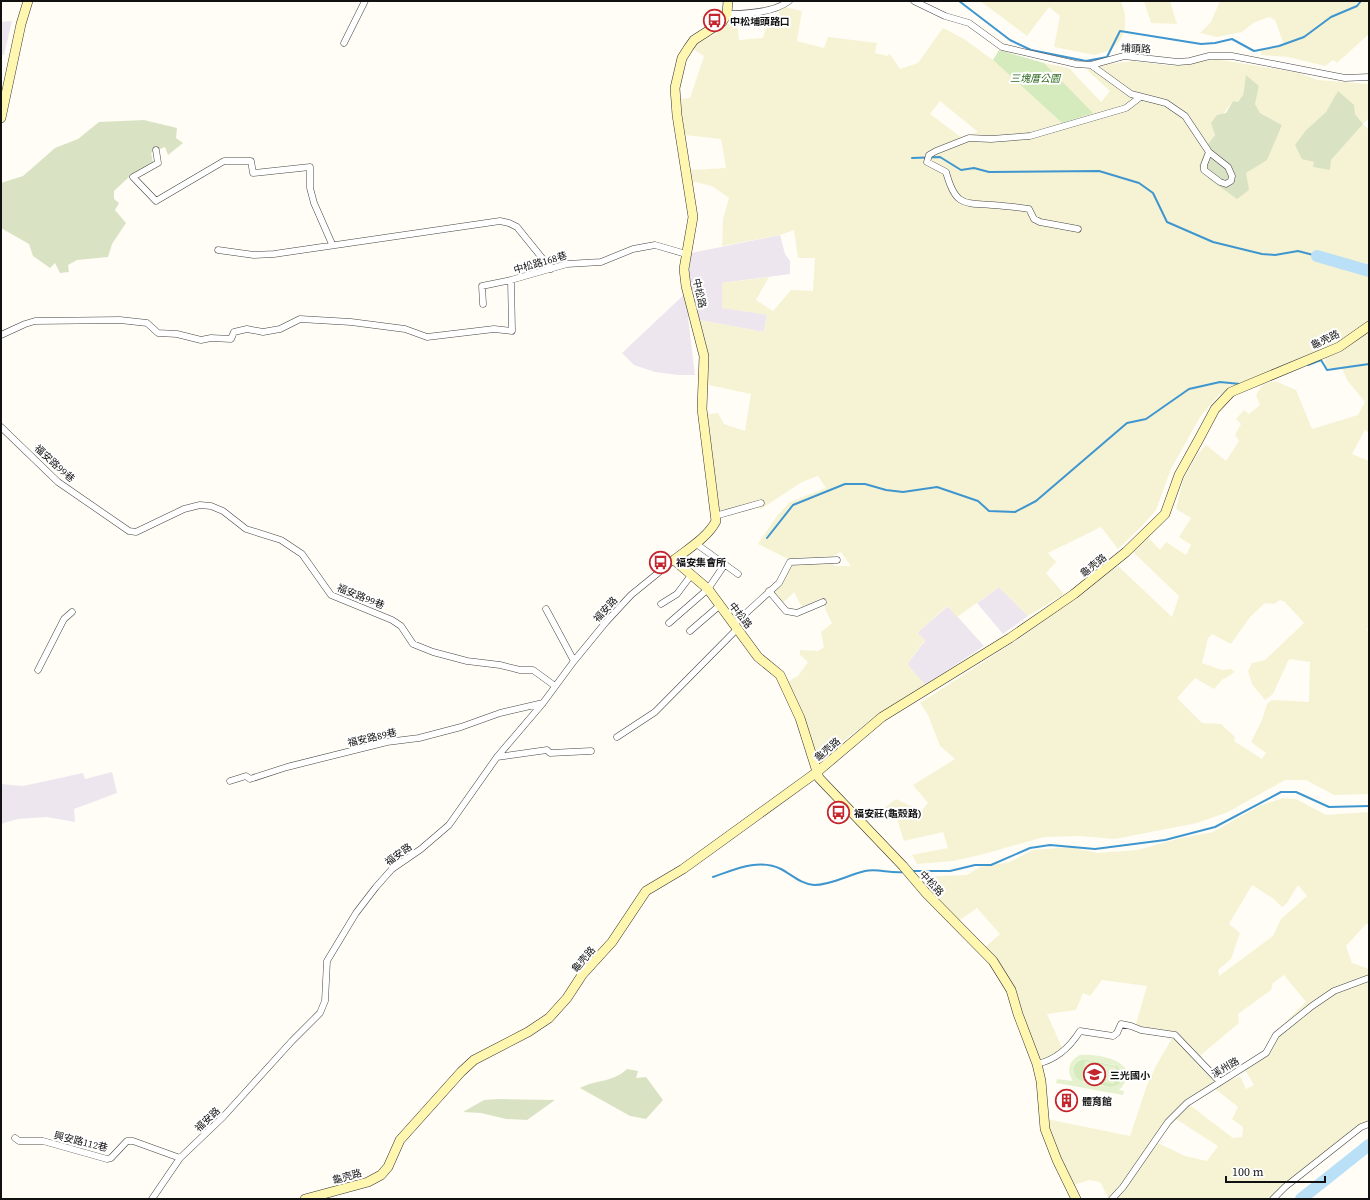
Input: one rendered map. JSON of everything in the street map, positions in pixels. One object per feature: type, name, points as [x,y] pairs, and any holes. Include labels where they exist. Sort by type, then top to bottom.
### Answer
[{"type":"street","points":[[1,117],[20,24],[28,1]]},
{"type":"street","points":[[344,43],[364,1]]},
{"type":"street","points":[[728,1],[727,14],[757,11],[784,4],[789,1]]},
{"type":"street","name":"埔頭路","points":[[914,1],[945,16],[969,23],[1002,47],[1040,57],[1091,65],[1124,56],[1178,62],[1190,61],[1209,56],[1232,56],[1345,78],[1369,77]]},
{"type":"street","name":"中松路","points":[[715,516],[702,409],[704,356],[686,286],[684,269],[693,217],[677,115],[675,88],[682,58],[688,47],[694,40],[722,22],[727,14]]},
{"type":"street","points":[[1091,65],[1114,84],[1139,98],[1166,103],[1185,116],[1208,152],[1228,167],[1232,176],[1232,181],[1226,184],[1220,182],[1204,170],[1208,152]]},
{"type":"street","points":[[1078,229],[1040,222],[1034,219],[1029,209],[966,204],[954,192],[946,172],[927,162],[929,155],[936,150],[969,138],[991,139],[1030,136],[1073,124],[1099,114],[1126,108],[1139,98]]},
{"type":"street","points":[[156,150],[158,163],[133,178],[156,201],[224,161],[251,161],[253,173],[310,167],[310,188],[314,203],[332,244]]},
{"type":"street","points":[[218,250],[254,255],[274,254],[332,244],[500,221],[509,222],[517,227],[551,269]]},
{"type":"street","name":"中松路168巷","points":[[1,335],[25,324],[35,322],[87,320],[120,320],[147,323],[158,333],[177,334],[201,340],[211,338],[231,340],[234,332],[247,330],[263,332],[280,329],[300,319],[351,322],[405,329],[427,337],[494,329],[512,331],[511,280],[567,264],[601,262],[633,248],[655,245],[686,254]]},
{"type":"street","points":[[483,304],[482,286],[511,280]]},
{"type":"street","name":"龜壳路","points":[[305,1199],[368,1182],[380,1175],[388,1167],[400,1140],[461,1072],[474,1060],[528,1032],[549,1018],[567,998],[582,975],[612,942],[646,891],[683,868],[817,772],[882,717],[1010,638],[1074,594],[1126,552],[1165,514],[1179,475],[1216,409],[1231,392],[1339,346],[1369,326]]},
{"type":"street","name":"福安路99巷","points":[[1,427],[58,482],[129,531],[136,532],[184,509],[200,505],[211,506],[223,511],[246,529],[281,540],[302,554],[331,595],[392,620],[401,626],[413,644],[433,652],[467,661],[500,665],[520,670],[533,670],[555,686]]},
{"type":"street","points":[[674,560],[713,526],[716,521],[715,516],[761,504]]},
{"type":"street","points":[[695,543],[738,574]]},
{"type":"street","name":"中松路","points":[[674,560],[708,589],[719,606],[736,626],[758,657],[780,675],[800,718],[819,778],[926,893],[993,961],[1011,990],[1018,1014],[1037,1064],[1041,1081],[1045,1130],[1057,1160],[1076,1199]]},
{"type":"street","name":"福安路","points":[[152,1199],[180,1158],[224,1118],[292,1041],[320,1013],[324,1001],[327,961],[356,913],[392,869],[420,850],[449,825],[497,757],[543,703],[574,661],[631,595],[674,560]]},
{"type":"street","points":[[617,737],[655,712],[736,626],[779,583],[790,562],[837,560]]},
{"type":"street","points":[[669,624],[708,589],[725,564]]},
{"type":"street","points":[[661,604],[677,594],[692,574]]},
{"type":"street","points":[[770,591],[786,611],[797,613],[823,602]]},
{"type":"street","points":[[690,631],[719,606]]},
{"type":"street","points":[[546,609],[574,661]]},
{"type":"street","points":[[38,670],[64,620],[72,612]]},
{"type":"street","name":"福安路89巷","points":[[230,781],[246,776],[250,779],[286,767],[387,742],[419,738],[460,727],[500,713],[543,703]]},
{"type":"street","points":[[497,757],[547,750],[550,753],[590,751]]},
{"type":"street","name":"溪州路","points":[[1112,1199],[1123,1187],[1168,1122],[1187,1103],[1266,1053],[1276,1035],[1312,1006],[1334,991],[1369,978]]},
{"type":"street","points":[[1037,1064],[1045,1062],[1064,1051],[1080,1031],[1113,1036],[1117,1034],[1121,1024],[1142,1030],[1175,1036],[1220,1082]]},
{"type":"street","points":[[1273,1199],[1285,1187],[1361,1127],[1369,1124]]},
{"type":"street","name":"興安路112巷","points":[[15,1138],[19,1141],[43,1142],[107,1159],[111,1158],[127,1141],[133,1141],[140,1142],[180,1158]]},
{"type":"shaded area","points":[[980,1],[1121,1],[1125,14],[1125,29],[1121,39],[1111,50],[1095,55],[1054,47],[1060,16],[1049,7],[1027,36]]},
{"type":"shaded area","points":[[1144,1],[1170,1],[1177,24],[1151,23]]},
{"type":"shaded area","points":[[1220,1],[1369,1],[1369,34],[1337,63],[1333,60],[1325,66],[1288,57],[1261,55],[1261,50],[1284,45],[1275,20],[1269,17],[1253,23],[1242,32],[1217,37],[1200,33],[1211,22]]},
{"type":"shaded area","points":[[785,7],[802,11],[797,41],[824,48],[828,37],[877,43],[875,53],[887,56],[890,54],[900,69],[918,63],[943,28],[964,39],[993,60],[1062,123],[1092,113],[1044,63],[1069,68],[1101,102],[1110,91],[1087,70],[1095,66],[1133,61],[1172,66],[1216,59],[1299,73],[1318,80],[1369,84],[1369,118],[1363,124],[1369,130],[1369,320],[1339,341],[1238,385],[1219,395],[1200,417],[1171,469],[1156,510],[1118,549],[1101,527],[1048,553],[1056,562],[1046,573],[1064,594],[1028,616],[999,587],[957,617],[947,606],[917,633],[925,640],[907,664],[925,685],[878,714],[816,762],[787,682],[798,676],[808,662],[800,655],[800,650],[818,651],[824,647],[821,632],[832,623],[822,598],[802,607],[794,592],[780,606],[772,591],[788,559],[758,544],[777,516],[790,502],[826,488],[818,476],[802,482],[761,509],[747,504],[717,512],[704,415],[718,413],[724,424],[745,431],[751,394],[704,384],[708,353],[699,320],[764,332],[767,315],[722,308],[722,283],[769,277],[756,300],[773,311],[791,290],[813,291],[815,258],[798,258],[794,230],[780,235],[722,246],[723,219],[729,198],[712,186],[691,181],[689,170],[726,168],[721,139],[685,135],[679,99],[690,98],[704,56],[694,50],[699,42],[715,34],[724,25],[737,22],[739,40],[763,38],[767,25],[780,22],[779,9]],"holes":[[[1244,85],[1259,86],[1255,104],[1260,113],[1282,125],[1253,168],[1246,173],[1208,144],[1215,135],[1213,127],[1233,101],[1238,102],[1243,95]],[[1338,92],[1363,124],[1331,160],[1314,162],[1306,130],[1326,112]],[[940,101],[978,132],[961,137],[930,114]],[[841,552],[850,566],[834,566],[832,562],[833,556]]]},
{"type":"shaded area","points":[[12,21],[4,55],[1,55],[1,22]]},
{"type":"shaded area","points":[[780,235],[785,254],[790,261],[790,274],[722,283],[767,315],[764,332],[688,318],[695,375],[678,375],[655,372],[634,365],[622,353],[691,288],[688,276],[691,253]]},
{"type":"shaded area","points":[[1369,333],[1369,433],[1365,430],[1352,454],[1369,461],[1369,624],[1367,630],[1369,632],[1369,794],[1334,795],[1306,780],[1285,780],[1228,812],[1197,823],[1115,839],[1079,836],[1044,837],[953,861],[917,864],[912,855],[948,848],[943,832],[904,841],[896,816],[884,808],[896,799],[921,811],[928,803],[913,785],[955,759],[940,746],[928,715],[920,703],[1022,637],[1118,566],[1172,617],[1179,596],[1133,552],[1148,537],[1160,550],[1166,542],[1186,555],[1191,545],[1179,537],[1191,518],[1176,509],[1183,480],[1197,455],[1206,445],[1226,461],[1239,441],[1235,435],[1241,424],[1236,419],[1244,410],[1249,414],[1260,405],[1256,395],[1263,384],[1275,381],[1296,390],[1312,429],[1358,415],[1365,402],[1347,380],[1342,368],[1326,368],[1324,355]],"holes":[[[1280,600],[1285,602],[1304,623],[1265,660],[1252,663],[1248,671],[1252,684],[1265,700],[1273,694],[1289,659],[1310,662],[1309,702],[1272,700],[1267,704],[1261,722],[1251,742],[1266,753],[1262,759],[1234,741],[1235,737],[1221,724],[1202,723],[1177,698],[1195,678],[1214,689],[1222,680],[1235,672],[1231,669],[1222,670],[1202,663],[1208,638],[1212,634],[1231,644],[1250,617],[1265,603],[1274,604]]]},
{"type":"shaded area","points":[[999,587],[1028,616],[1003,634],[977,603]]},
{"type":"shaded area","points":[[948,606],[984,646],[925,685],[907,664],[925,641],[917,633]]},
{"type":"shaded area","points":[[112,772],[117,793],[74,809],[75,822],[47,817],[18,819],[1,824],[1,784],[23,786],[83,773],[85,779]]},
{"type":"shaded area","points":[[1283,798],[1296,799],[1326,815],[1369,812],[1369,924],[1366,924],[1346,946],[1352,963],[1369,969],[1369,1123],[1354,1130],[1269,1199],[1109,1199],[1100,1182],[1089,1180],[1074,1185],[1042,1118],[1130,1136],[1147,1085],[1174,1035],[1135,1027],[1147,986],[1102,980],[1090,996],[1083,993],[1076,1010],[1047,1014],[1064,1052],[1048,1060],[1037,1062],[1018,1014],[1014,992],[998,966],[983,949],[1000,934],[977,908],[960,920],[956,920],[915,877],[967,875],[980,867],[1010,862],[1033,850],[1070,847],[1097,853],[1137,850],[1181,838],[1213,832],[1259,806]],"holes":[[[1252,885],[1274,899],[1282,907],[1287,903],[1298,885],[1307,896],[1281,919],[1273,936],[1219,976],[1218,970],[1231,959],[1240,933],[1229,924]],[[1284,975],[1306,1002],[1278,1029],[1259,1060],[1244,1068],[1254,1085],[1246,1089],[1240,1076],[1213,1087],[1238,1107],[1232,1119],[1243,1127],[1242,1137],[1233,1138],[1187,1103],[1220,1082],[1202,1061],[1201,1055],[1239,1023],[1238,1014],[1271,990],[1273,983]],[[1176,1119],[1218,1146],[1207,1161],[1185,1156],[1156,1142]]]},
{"type":"green space","name":"三塊厝公園","points":[[999,50],[1044,63],[1093,113],[1062,123],[993,60]]},
{"type":"green space","points":[[1246,75],[1259,86],[1255,104],[1260,113],[1282,125],[1267,160],[1246,173],[1249,190],[1237,199],[1209,179],[1199,166],[1208,144],[1215,135],[1211,123],[1217,115],[1226,113],[1233,101],[1238,102],[1243,95]]},
{"type":"green space","points":[[1338,91],[1354,105],[1355,114],[1363,124],[1331,160],[1330,170],[1313,167],[1314,162],[1302,159],[1295,145],[1306,130],[1326,112]]},
{"type":"green space","points":[[144,120],[177,128],[176,138],[183,143],[168,155],[165,147],[151,153],[153,162],[129,177],[114,191],[114,199],[119,203],[115,210],[126,223],[112,244],[108,257],[77,260],[68,265],[69,272],[60,273],[55,263],[50,268],[33,256],[29,244],[1,228],[1,183],[23,176],[55,148],[78,139],[99,122]]},
{"type":"green space","points":[[1080,1055],[1101,1056],[1116,1061],[1122,1065],[1126,1070],[1127,1076],[1124,1084],[1119,1090],[1124,1091],[1123,1095],[1056,1083],[1057,1079],[1073,1081],[1069,1070],[1071,1063]],"holes":[[[1081,1059],[1115,1065],[1122,1071],[1122,1076],[1119,1083],[1113,1087],[1082,1081],[1077,1078],[1073,1069],[1077,1062]]]},
{"type":"green space","points":[[1083,1059],[1117,1066],[1122,1073],[1120,1083],[1116,1086],[1110,1087],[1078,1080],[1075,1077],[1073,1068],[1076,1062]]},
{"type":"green space","points":[[1085,1061],[1116,1067],[1114,1084],[1082,1079]]},
{"type":"green space","points":[[627,1069],[638,1071],[636,1078],[646,1077],[663,1100],[646,1119],[630,1116],[580,1088],[592,1083],[616,1077]]},
{"type":"green space","points":[[484,1100],[555,1100],[527,1120],[506,1119],[481,1113],[463,1112]]},
{"type":"waterway","points":[[959,1],[1010,40],[1031,50],[1086,61],[1107,57],[1120,31],[1201,44],[1215,43],[1232,39],[1254,51],[1279,46],[1304,37],[1331,17],[1357,6],[1361,1]]},
{"type":"waterway","points":[[912,158],[940,157],[961,170],[974,168],[989,172],[1099,171],[1139,183],[1153,193],[1167,222],[1213,242],[1262,254],[1275,255],[1298,251],[1317,256]]},
{"type":"waterway","points":[[1317,256],[1369,271]]},
{"type":"waterway","points":[[1308,365],[1321,360],[1327,370],[1369,364]]},
{"type":"waterway","points":[[767,538],[793,505],[845,484],[865,484],[886,490],[903,492],[937,487],[978,501],[989,511],[1015,512],[1036,501],[1127,423],[1146,419],[1189,389],[1220,382],[1240,384]]},
{"type":"waterway","points":[[910,871],[950,871],[975,865],[991,865],[1030,848],[1050,845],[1095,849],[1165,840],[1215,827],[1281,792],[1296,792],[1329,807],[1369,806]]},
{"type":"waterway","points":[[713,877],[738,868],[755,865],[772,866],[781,869],[801,881],[814,885],[833,882],[870,870],[904,872]]},
{"type":"waterway","points":[[1301,1199],[1369,1145]]},
{"type":"place","name":"中松埔頭路口","points":[[714,21]]},
{"type":"place","name":"福安集會所","points":[[661,562]]},
{"type":"place","name":"福安莊(龜殼路)","points":[[839,813]]},
{"type":"place","name":"三光國小","points":[[1095,1075]]},
{"type":"place","name":"體育館","points":[[1066,1101]]}]
